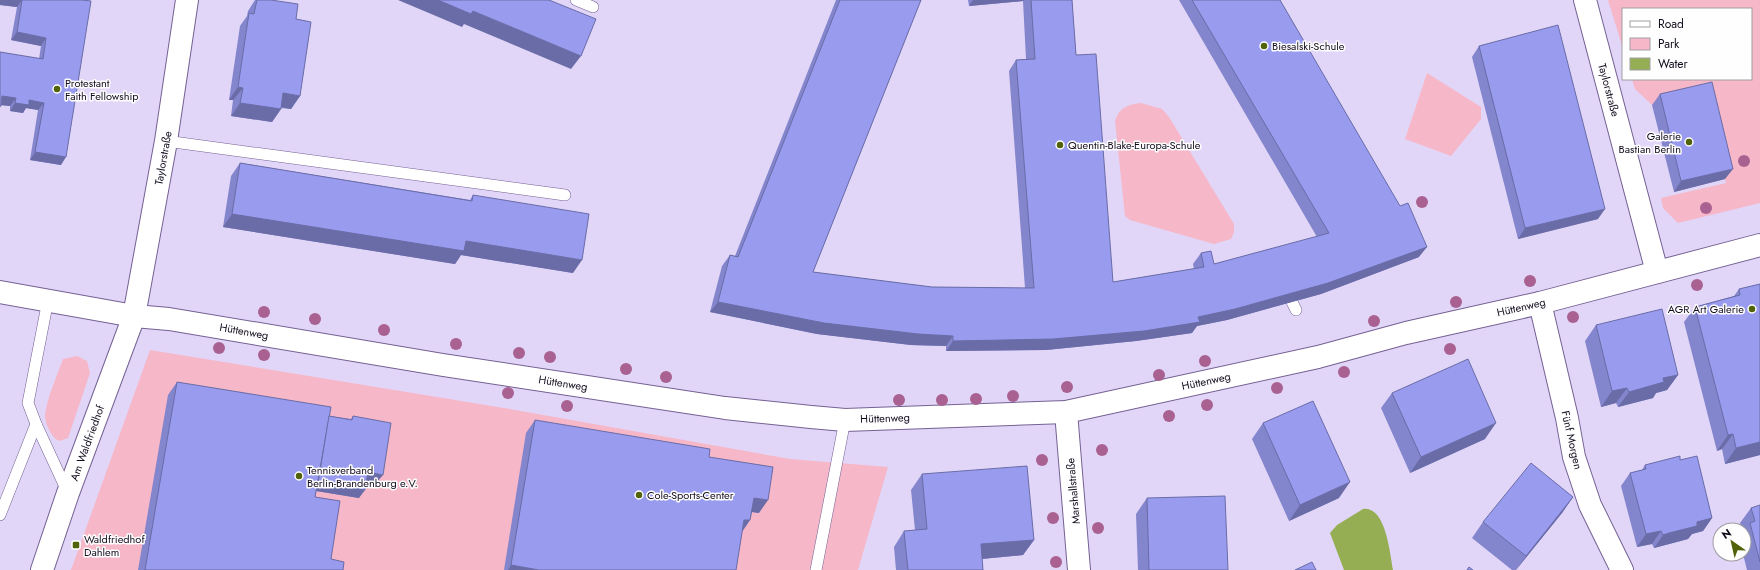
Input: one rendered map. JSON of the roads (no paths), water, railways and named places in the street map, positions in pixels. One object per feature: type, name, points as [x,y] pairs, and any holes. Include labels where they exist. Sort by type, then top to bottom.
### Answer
[{"type":"main road","name":"Taylorstraße","points":[[134,316],[166,141],[187,0]]},
{"type":"main road","name":"Taylorstraße","points":[[1585,0],[1657,272]]},
{"type":"main road","name":"Hüttenweg","points":[[0,292],[134,316],[169,319],[443,365],[725,408],[845,420],[1066,412],[1318,357],[1406,333],[1540,303],[1760,245]]},
{"type":"main road","name":"Fünf Morgen","points":[[1540,303],[1567,418],[1574,457],[1590,505],[1622,570]]},
{"type":"main road","name":"Am Waldfriedhof","points":[[42,570],[68,493],[134,316]]},
{"type":"main road","name":"Marshallstraße","points":[[1066,412],[1079,570]]},
{"type":"lane","points":[[576,0],[593,7]]},
{"type":"lane","points":[[166,141],[565,195]]},
{"type":"lane","points":[[48,300],[28,403],[36,424],[68,493]]},
{"type":"lane","points":[[816,570],[845,420]]},
{"type":"lane","points":[[0,515],[36,424]]},
{"type":"water","points":[[1363,509],[1371,510],[1377,515],[1382,523],[1386,532],[1393,570],[1344,570],[1330,533],[1337,525]]},
{"type":"place","name":"Biesalski-Schule","points":[[1264,46]]},
{"type":"place","name":"Protestant Faith Fellowship","points":[[57,89]]},
{"type":"place","name":"Galerie Bastian Berlin","points":[[1689,142]]},
{"type":"place","name":"Quentin-Blake-Europa-Schule","points":[[1060,145]]},
{"type":"place","name":"AGR Art Galerie","points":[[1752,309]]},
{"type":"place","name":"Tennisverband Berlin-Brandenburg e.V.","points":[[299,476]]},
{"type":"place","name":"Cole-Sports-Center","points":[[639,495]]},
{"type":"place","name":"Waldfriedhof Dahlem","points":[[76,545]]}]
